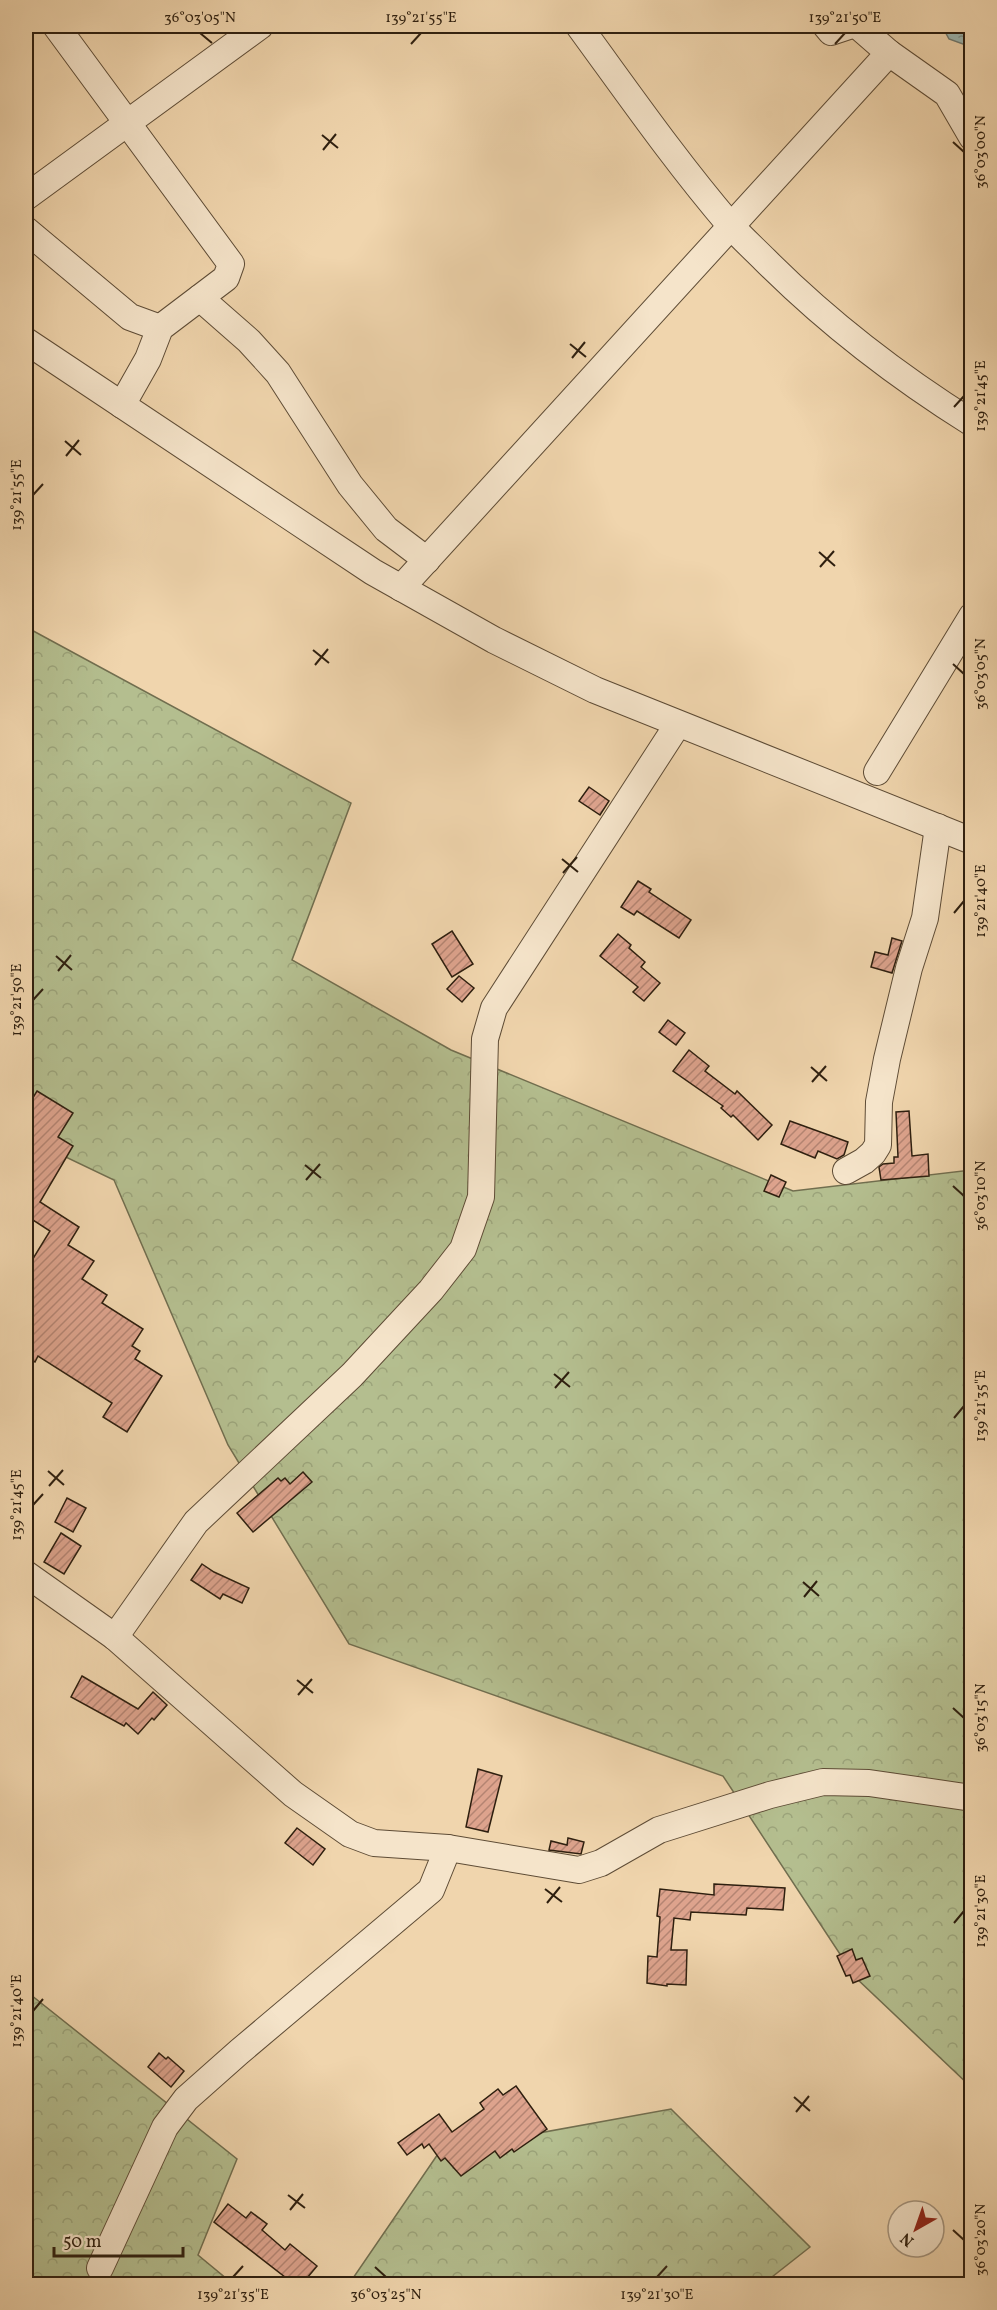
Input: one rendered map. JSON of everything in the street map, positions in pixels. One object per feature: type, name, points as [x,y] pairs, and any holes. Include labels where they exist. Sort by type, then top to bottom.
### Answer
[{"type":"street","points":[[56,26],[231,264],[226,278],[160,328],[148,359],[122,405]]},
{"type":"street","points":[[26,197],[260,26]]},
{"type":"street","points":[[579,26],[666,144],[731,226],[798,294],[862,348],[972,423]]},
{"type":"street","points":[[826,26],[831,32],[849,26]]},
{"type":"street","points":[[858,26],[889,53],[947,94],[972,137]]},
{"type":"street","points":[[401,588],[889,53]]},
{"type":"street","points":[[26,230],[130,317],[160,328]]},
{"type":"street","points":[[200,298],[249,340],[278,373],[350,485],[386,529],[427,560]]},
{"type":"street","points":[[26,342],[373,572],[494,640],[595,690],[972,841]]},
{"type":"street","points":[[876,772],[972,616]]},
{"type":"street","points":[[115,1637],[196,1521],[351,1375],[430,1290],[463,1249],[481,1197],[484,1039],[494,1008],[678,724]]},
{"type":"street","points":[[846,1171],[873,1154],[878,1145],[879,1101],[909,968],[925,918],[938,827]]},
{"type":"street","points":[[26,1574],[115,1637],[293,1794],[350,1834],[374,1844],[448,1848],[579,1870],[601,1863],[659,1830],[770,1795],[823,1782],[869,1783],[972,1798]]},
{"type":"street","points":[[100,2268],[165,2127],[186,2099],[431,1890],[448,1848]]},
{"type":"green space","points":[[26,627],[351,803],[292,960],[451,1050],[793,1191],[971,1170],[971,2087],[855,1977],[723,1776],[349,1644],[228,1445],[114,1180],[26,1138]]},
{"type":"green space","points":[[26,1991],[237,2159],[198,2255],[233,2284],[26,2284]]},
{"type":"green space","points":[[671,2109],[810,2247],[763,2284],[349,2284],[440,2151]]},
{"type":"water","points":[[942,26],[971,26],[971,47],[949,39]]},
{"type":"building","points":[[589,787],[609,801],[600,815],[579,801]]},
{"type":"building","points":[[638,881],[651,889],[649,892],[691,920],[679,938],[637,911],[634,915],[621,907]]},
{"type":"building","points":[[452,931],[473,964],[452,977],[432,944]]},
{"type":"building","points":[[618,934],[645,962],[641,967],[660,983],[644,1001],[633,992],[638,987],[600,956]]},
{"type":"building","points":[[892,938],[902,941],[892,973],[871,967],[875,952],[888,955]]},
{"type":"building","points":[[459,976],[474,988],[462,1002],[447,989]]},
{"type":"building","points":[[668,1020],[685,1033],[676,1045],[659,1032]]},
{"type":"building","points":[[689,1050],[709,1066],[705,1071],[735,1094],[737,1091],[772,1125],[758,1140],[733,1115],[731,1117],[721,1108],[723,1106],[673,1071]]},
{"type":"building","points":[[37,1091],[73,1113],[58,1137],[73,1146],[40,1202],[79,1227],[68,1245],[94,1261],[82,1279],[107,1295],[102,1303],[143,1329],[132,1346],[140,1351],[135,1359],[162,1376],[127,1432],[103,1417],[112,1403],[38,1356],[35,1362],[26,1357],[26,1270],[50,1231],[30,1218],[26,1224],[26,1109]]},
{"type":"building","points":[[909,1111],[912,1156],[928,1154],[929,1176],[881,1180],[879,1167],[883,1164],[894,1163],[894,1157],[898,1157],[896,1112]]},
{"type":"building","points":[[790,1121],[848,1142],[844,1155],[837,1159],[818,1151],[815,1158],[781,1144]]},
{"type":"building","points":[[771,1175],[786,1182],[779,1197],[764,1191]]},
{"type":"building","points":[[303,1472],[312,1482],[253,1532],[237,1513],[278,1478],[281,1481],[285,1478],[290,1484]]},
{"type":"building","points":[[67,1498],[86,1508],[73,1532],[55,1522]]},
{"type":"building","points":[[61,1533],[81,1546],[64,1574],[44,1562]]},
{"type":"building","points":[[202,1564],[249,1588],[242,1603],[223,1594],[220,1599],[191,1580]]},
{"type":"building","points":[[82,1676],[138,1709],[153,1692],[167,1705],[138,1734],[126,1723],[124,1726],[71,1697]]},
{"type":"building","points":[[478,1769],[502,1776],[488,1832],[466,1827]]},
{"type":"building","points":[[297,1828],[325,1849],[313,1865],[285,1843]]},
{"type":"building","points":[[568,1838],[584,1842],[581,1854],[549,1850],[551,1841],[567,1845]]},
{"type":"building","points":[[714,1884],[785,1888],[783,1910],[747,1908],[746,1915],[691,1912],[690,1920],[674,1918],[671,1950],[687,1950],[686,1985],[667,1984],[667,1986],[647,1983],[648,1956],[657,1957],[660,1917],[657,1916],[660,1889],[714,1895]]},
{"type":"building","points":[[852,1949],[856,1960],[862,1958],[870,1976],[853,1983],[850,1975],[846,1976],[837,1956]]},
{"type":"building","points":[[159,2053],[166,2059],[168,2057],[184,2071],[171,2087],[148,2067]]},
{"type":"building","points":[[516,2086],[547,2129],[514,2152],[512,2149],[500,2158],[495,2151],[461,2176],[445,2158],[441,2161],[429,2144],[424,2148],[422,2144],[407,2155],[398,2143],[439,2114],[452,2132],[484,2109],[480,2103],[498,2089],[503,2095]]},
{"type":"building","points":[[228,2204],[246,2218],[251,2212],[267,2224],[262,2230],[285,2250],[290,2244],[317,2266],[302,2284],[294,2284],[214,2222]]}]
